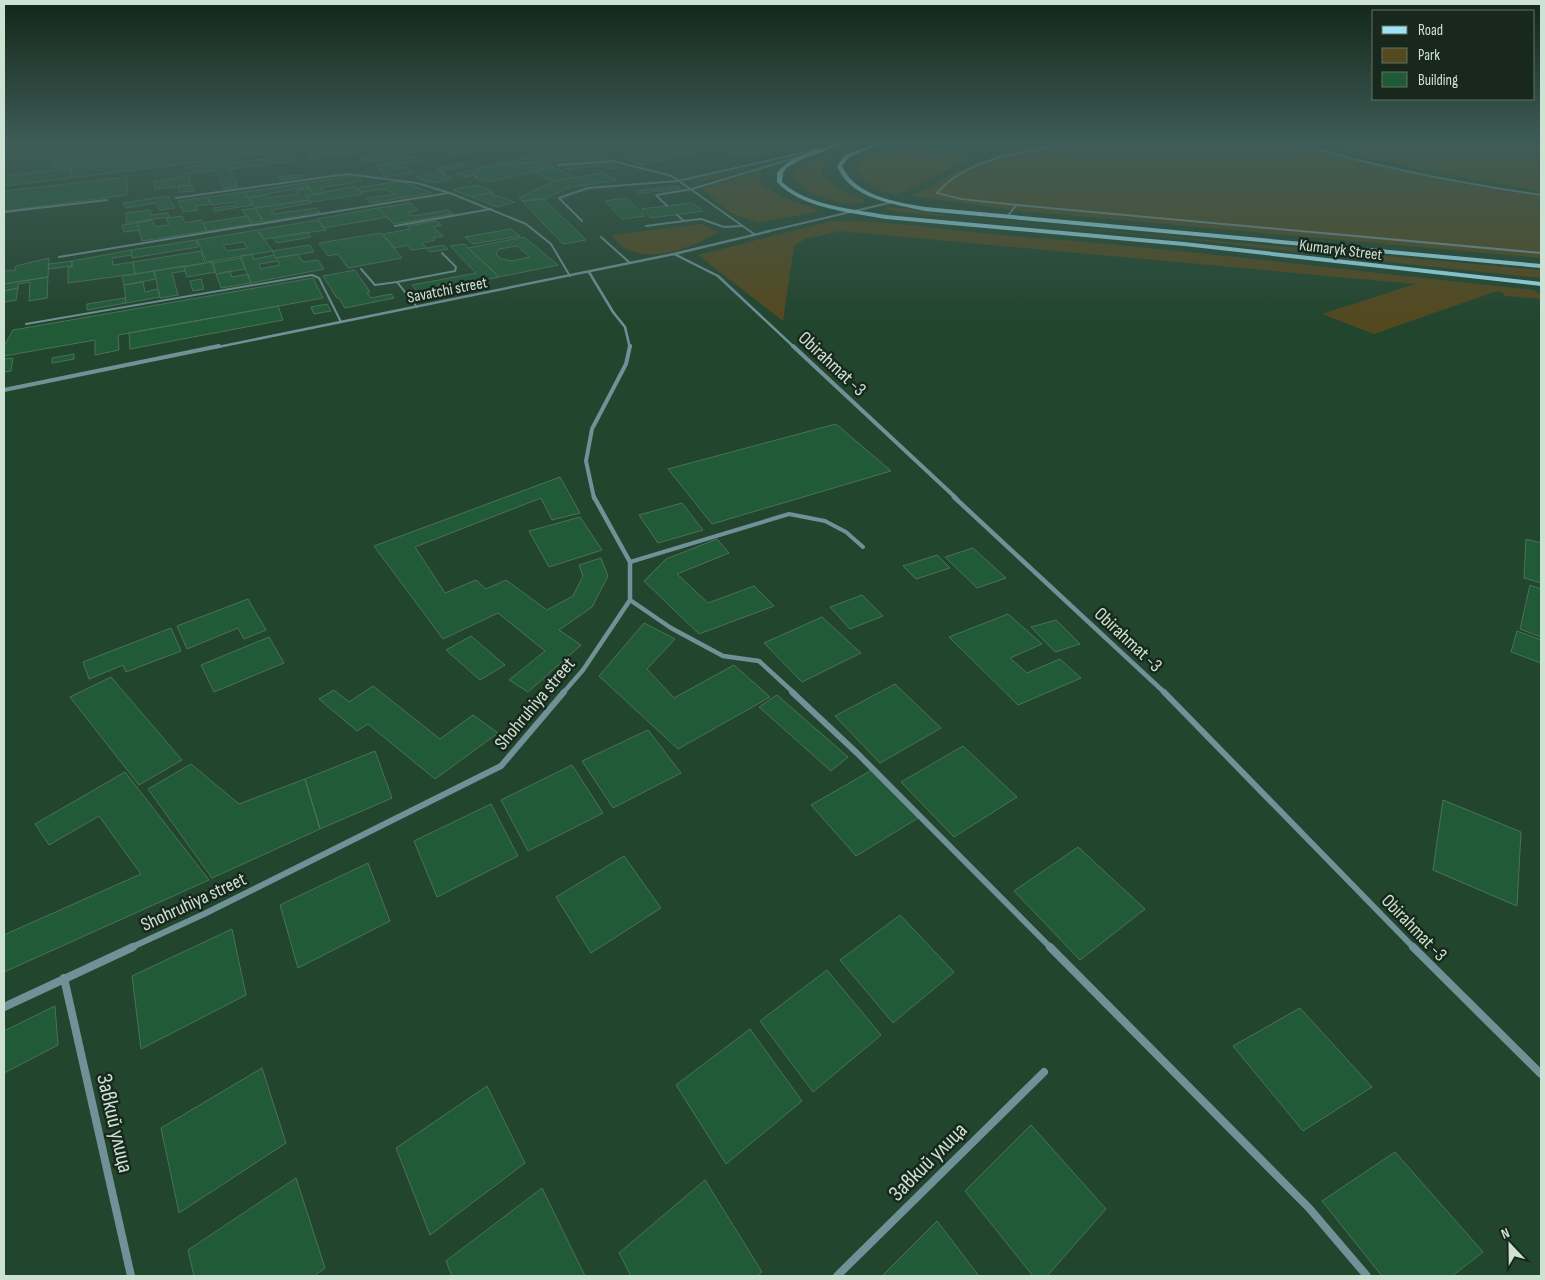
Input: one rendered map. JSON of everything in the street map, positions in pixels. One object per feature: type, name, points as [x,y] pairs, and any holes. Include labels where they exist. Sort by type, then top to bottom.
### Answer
[{"type":"main road","name":"Kumaryk Street","points":[[819,203],[849,211],[912,220],[1176,243],[1541,285]]},
{"type":"main road","name":"Kumaryk Street","points":[[898,203],[946,212],[1541,266]]},
{"type":"street","name":"Savatchi street","points":[[4,390],[589,272],[890,203]]},
{"type":"street","name":"Obirahmat -3","points":[[674,254],[718,276],[1180,707],[1442,976],[1541,1074]]},
{"type":"street","points":[[589,272],[613,312],[625,327],[630,351],[626,364],[592,429],[586,461],[594,498],[630,562],[630,600],[670,628],[723,656],[759,661],[857,753],[1302,1201],[1367,1276]]},
{"type":"street","name":"Shohruhiya street","points":[[4,1007],[204,914],[500,766],[582,670],[630,600]]},
{"type":"street","name":"Завкий улица","points":[[64,978],[131,1276]]},
{"type":"street","name":"Завкий улица","points":[[837,1276],[1044,1072]]},
{"type":"lane","points":[[4,212],[84,203]]},
{"type":"lane","points":[[59,258],[391,203]]},
{"type":"lane","points":[[474,203],[526,224],[551,244],[570,276]]},
{"type":"lane","points":[[564,203],[582,221]]},
{"type":"lane","points":[[663,203],[667,206]]},
{"type":"lane","points":[[710,203],[754,234]]},
{"type":"lane","points":[[995,203],[1541,253]]},
{"type":"lane","points":[[1007,218],[1016,205]]},
{"type":"lane","points":[[395,226],[490,209]]},
{"type":"lane","points":[[677,215],[684,221]]},
{"type":"lane","points":[[646,226],[701,219],[724,227],[741,226]]},
{"type":"lane","points":[[601,237],[630,263]]},
{"type":"lane","points":[[361,268],[374,284],[397,282],[455,271],[456,267],[442,253]]},
{"type":"lane","points":[[26,324],[312,275],[319,278],[341,322]]},
{"type":"lane","points":[[397,282],[417,307]]},
{"type":"lane","points":[[630,562],[789,514],[825,521],[846,532],[863,547]]},
{"type":"green space","points":[[718,203],[798,203],[820,211],[758,223],[729,212]]},
{"type":"green space","points":[[959,203],[1541,203],[1541,258],[1011,210]]},
{"type":"green space","points":[[887,207],[955,217],[1541,270],[1541,278],[1177,238],[900,212],[885,209]]},
{"type":"green space","points":[[832,221],[900,224],[1273,261],[1534,290],[1541,295],[1541,299],[1505,296],[1502,292],[1497,291],[1374,334],[1322,314],[1415,284],[840,231],[805,239],[794,246],[783,321],[698,255]]},
{"type":"green space","points":[[702,224],[719,232],[686,248],[661,254],[638,253],[626,249],[612,235]]},
{"type":"building","points":[[4,203],[68,203],[4,211]]},
{"type":"building","points":[[123,203],[172,203],[175,208],[160,210],[156,203],[126,208]]},
{"type":"building","points":[[179,203],[211,204],[196,206],[198,210],[183,212]]},
{"type":"building","points":[[211,203],[229,203],[212,205]]},
{"type":"building","points":[[234,203],[251,203],[253,205],[215,211],[213,208],[236,205]]},
{"type":"building","points":[[251,203],[291,203],[255,208]]},
{"type":"building","points":[[291,203],[312,203],[271,210],[274,214],[316,208],[320,212],[263,222],[255,208]]},
{"type":"building","points":[[410,203],[418,210],[408,212],[413,216],[448,210],[453,214],[394,224],[378,208]]},
{"type":"building","points":[[486,203],[512,203],[497,207]]},
{"type":"building","points":[[524,203],[548,203],[586,240],[563,244]]},
{"type":"building","points":[[607,203],[631,203],[645,216],[622,219]]},
{"type":"building","points":[[692,203],[703,211],[651,218],[641,209]]},
{"type":"building","points":[[255,208],[263,221],[251,223],[242,210]]},
{"type":"building","points":[[378,208],[387,217],[324,228],[317,219]]},
{"type":"building","points":[[150,210],[151,215],[168,213],[169,217],[126,223],[126,213]]},
{"type":"building","points":[[182,216],[185,223],[201,220],[207,231],[142,241],[137,223],[152,220],[155,227],[169,225],[166,218]]},
{"type":"building","points":[[248,216],[252,224],[207,231],[203,223]]},
{"type":"building","points":[[318,220],[326,230],[264,239],[258,230]]},
{"type":"building","points":[[436,221],[441,225],[433,227],[443,236],[422,243],[427,248],[411,250],[407,245],[395,248],[383,234],[410,229],[407,226]]},
{"type":"building","points":[[137,223],[139,230],[124,232],[122,225]]},
{"type":"building","points":[[511,229],[520,236],[473,244],[465,237]]},
{"type":"building","points":[[257,230],[273,251],[207,262],[197,240]],"holes":[[[244,242],[247,248],[227,251],[223,245]]]},
{"type":"building","points":[[307,232],[311,237],[277,243],[273,238]]},
{"type":"building","points":[[381,233],[402,258],[348,268],[338,254],[328,256],[319,243]]},
{"type":"building","points":[[524,237],[558,265],[499,277],[468,248]],"holes":[[[517,246],[530,257],[512,261],[501,259],[496,254],[499,249]]]},
{"type":"building","points":[[196,240],[198,247],[132,258],[131,250]]},
{"type":"building","points":[[464,244],[499,277],[419,293],[412,285],[476,273],[450,246]]},
{"type":"building","points":[[310,245],[314,252],[276,258],[272,251]]},
{"type":"building","points":[[444,245],[448,249],[430,252],[426,248]]},
{"type":"building","points":[[131,250],[132,255],[112,258],[113,265],[133,262],[135,274],[68,283],[68,268],[72,267],[72,261]]},
{"type":"building","points":[[201,251],[205,263],[135,274],[133,262]]},
{"type":"building","points":[[252,254],[254,259],[274,255],[276,258],[298,254],[303,262],[318,260],[324,269],[251,283],[240,256]],"holes":[[[278,261],[280,265],[261,269],[259,264]]]},
{"type":"building","points":[[49,258],[48,277],[4,284],[4,271],[15,270],[16,266]]},
{"type":"building","points":[[241,258],[245,269],[216,274],[212,263]]},
{"type":"building","points":[[72,261],[72,266],[48,269],[49,264]]},
{"type":"building","points":[[212,262],[216,272],[187,277],[184,267]]},
{"type":"building","points":[[184,266],[185,271],[172,273],[178,295],[160,298],[154,271]]},
{"type":"building","points":[[355,270],[370,292],[367,292],[371,298],[391,294],[394,298],[345,308],[323,276]]},
{"type":"building","points":[[154,271],[156,279],[124,285],[122,276]]},
{"type":"building","points":[[230,271],[232,277],[248,274],[251,283],[221,288],[216,274]]},
{"type":"building","points":[[48,277],[47,298],[29,301],[30,282],[18,284],[18,288],[4,291],[4,284]]},
{"type":"building","points":[[313,278],[323,298],[118,335],[119,350],[95,355],[95,340],[4,356],[4,346],[13,330]]},
{"type":"building","points":[[201,279],[204,289],[193,291],[190,281]]},
{"type":"building","points":[[143,282],[145,292],[158,289],[160,297],[126,303],[124,285]]},
{"type":"building","points":[[18,288],[16,300],[4,302],[4,291]]},
{"type":"building","points":[[125,298],[126,303],[87,310],[87,304]]},
{"type":"building","points":[[327,304],[331,311],[314,314],[311,307]]},
{"type":"building","points":[[278,306],[283,320],[130,349],[129,333]]},
{"type":"building","points":[[74,354],[74,359],[52,363],[52,358]]},
{"type":"building","points":[[13,358],[11,371],[4,372],[4,359]]},
{"type":"building","points":[[836,424],[891,471],[712,524],[668,469]]},
{"type":"building","points":[[560,477],[580,513],[552,520],[541,498],[415,547],[445,593],[476,580],[486,589],[506,580],[547,610],[573,596],[583,576],[579,565],[601,558],[608,576],[592,607],[559,630],[581,645],[528,692],[509,680],[545,651],[498,613],[443,639],[374,546]]},
{"type":"building","points":[[682,503],[703,530],[658,543],[639,515]]},
{"type":"building","points":[[580,517],[602,550],[549,567],[529,531]]},
{"type":"building","points":[[717,539],[729,553],[677,574],[708,603],[754,586],[774,606],[699,634],[644,581],[666,559]]},
{"type":"building","points":[[1526,539],[1541,543],[1541,583],[1524,578]]},
{"type":"building","points":[[973,548],[1006,578],[977,588],[945,557]]},
{"type":"building","points":[[937,555],[950,568],[916,579],[903,566]]},
{"type":"building","points":[[1530,585],[1541,589],[1541,637],[1520,629]]},
{"type":"building","points":[[862,595],[883,616],[850,629],[830,607]]},
{"type":"building","points":[[248,599],[266,630],[244,639],[238,628],[187,649],[177,626]]},
{"type":"building","points":[[1008,614],[1042,644],[1010,658],[1027,673],[1060,659],[1081,678],[1018,705],[949,637]]},
{"type":"building","points":[[822,617],[861,653],[802,682],[764,643]]},
{"type":"building","points":[[1056,620],[1080,644],[1055,652],[1031,627]]},
{"type":"building","points":[[644,623],[675,639],[647,669],[674,698],[734,665],[770,697],[678,749],[599,676]]},
{"type":"building","points":[[171,628],[181,651],[126,672],[123,665],[89,679],[83,662]]},
{"type":"building","points":[[1517,631],[1541,640],[1541,663],[1511,652]]},
{"type":"building","points":[[471,636],[505,665],[480,680],[446,650]]},
{"type":"building","points":[[269,637],[284,663],[214,692],[201,665]]},
{"type":"building","points":[[111,677],[182,760],[139,785],[70,697]]},
{"type":"building","points":[[895,684],[941,728],[880,763],[835,716]]},
{"type":"building","points":[[373,686],[440,739],[473,715],[498,733],[435,779],[368,724],[357,731],[319,699],[334,690],[349,702]]},
{"type":"building","points":[[777,695],[848,757],[831,771],[759,707]]},
{"type":"building","points":[[648,730],[681,773],[613,808],[582,761]]},
{"type":"building","points":[[963,746],[1017,797],[954,837],[901,782]]},
{"type":"building","points":[[375,751],[392,798],[320,829],[305,779]]},
{"type":"building","points":[[191,764],[239,804],[305,779],[320,829],[212,878],[148,789]]},
{"type":"building","points":[[572,765],[603,813],[528,851],[501,800]]},
{"type":"building","points":[[872,770],[918,818],[856,856],[811,805]]},
{"type":"building","points":[[125,772],[209,880],[4,972],[4,935],[141,874],[99,816],[49,845],[35,824]]},
{"type":"building","points":[[1443,800],[1521,832],[1517,906],[1433,870]]},
{"type":"building","points":[[491,804],[518,856],[437,897],[414,841]]},
{"type":"building","points":[[1078,847],[1145,909],[1080,960],[1014,891]]},
{"type":"building","points":[[624,856],[661,908],[591,953],[556,897]]},
{"type":"building","points":[[368,863],[390,921],[298,968],[280,905]]},
{"type":"building","points":[[900,915],[954,972],[893,1023],[840,960]]},
{"type":"building","points":[[232,929],[246,995],[141,1049],[132,976]]},
{"type":"building","points":[[827,970],[881,1035],[813,1092],[760,1021]]},
{"type":"building","points":[[55,1006],[58,1045],[4,1073],[4,1031]]},
{"type":"building","points":[[1300,1008],[1372,1087],[1303,1131],[1233,1046]]},
{"type":"building","points":[[750,1029],[802,1101],[726,1164],[676,1085]]},
{"type":"building","points":[[262,1068],[286,1143],[179,1213],[161,1128]]},
{"type":"building","points":[[487,1086],[525,1163],[430,1235],[396,1148]]},
{"type":"building","points":[[1031,1125],[1106,1209],[1047,1276],[1033,1276],[965,1191]]},
{"type":"building","points":[[1395,1152],[1483,1252],[1452,1276],[1382,1276],[1322,1201]]},
{"type":"building","points":[[296,1178],[325,1268],[314,1276],[194,1276],[188,1250]]},
{"type":"building","points":[[705,1180],[762,1272],[757,1276],[631,1276],[619,1253]]},
{"type":"building","points":[[542,1188],[585,1276],[452,1276],[446,1261]]},
{"type":"building","points":[[937,1221],[979,1276],[882,1276]]}]
